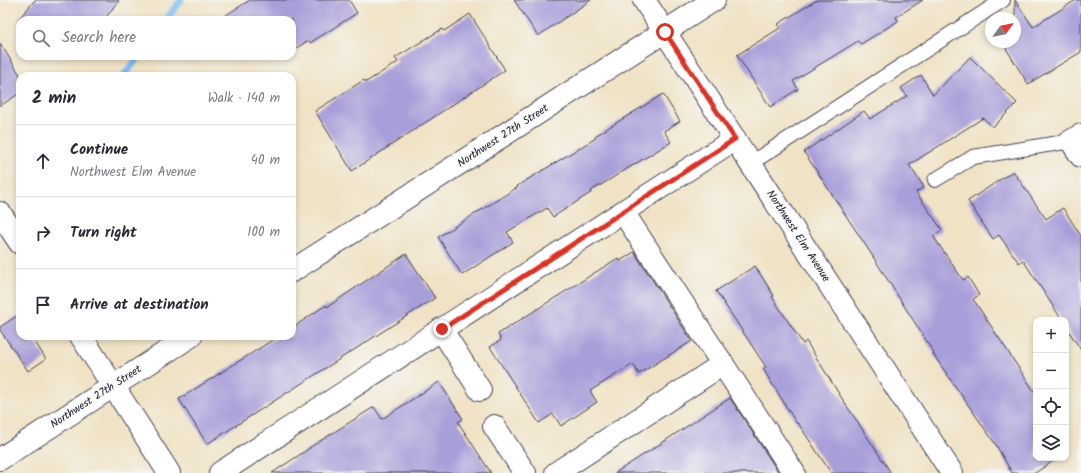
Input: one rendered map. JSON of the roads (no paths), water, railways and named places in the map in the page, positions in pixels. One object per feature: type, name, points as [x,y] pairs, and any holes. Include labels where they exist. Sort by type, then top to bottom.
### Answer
[{"type":"street","name":"Northwest Elm Avenue","points":[[644,0],[952,473]]},
{"type":"street","name":"Northwest 27th Street","points":[[296,268],[714,0]]},
{"type":"street","points":[[220,473],[735,139]]},
{"type":"street","points":[[623,212],[794,473]]},
{"type":"street","points":[[0,213],[16,237]]},
{"type":"street","points":[[442,329],[480,390]]},
{"type":"street","points":[[84,340],[169,473]]},
{"type":"street","name":"Northwest 27th Street","points":[[0,459],[185,340]]},
{"type":"street","points":[[556,473],[723,364]]},
{"type":"street","points":[[494,426],[525,473]]},
{"type":"lane","points":[[751,163],[1003,0]]},
{"type":"lane","points":[[935,180],[973,157],[1078,144]]},
{"type":"waterway","points":[[169,16],[181,0]]},
{"type":"waterway","points":[[127,72],[136,60]]}]
